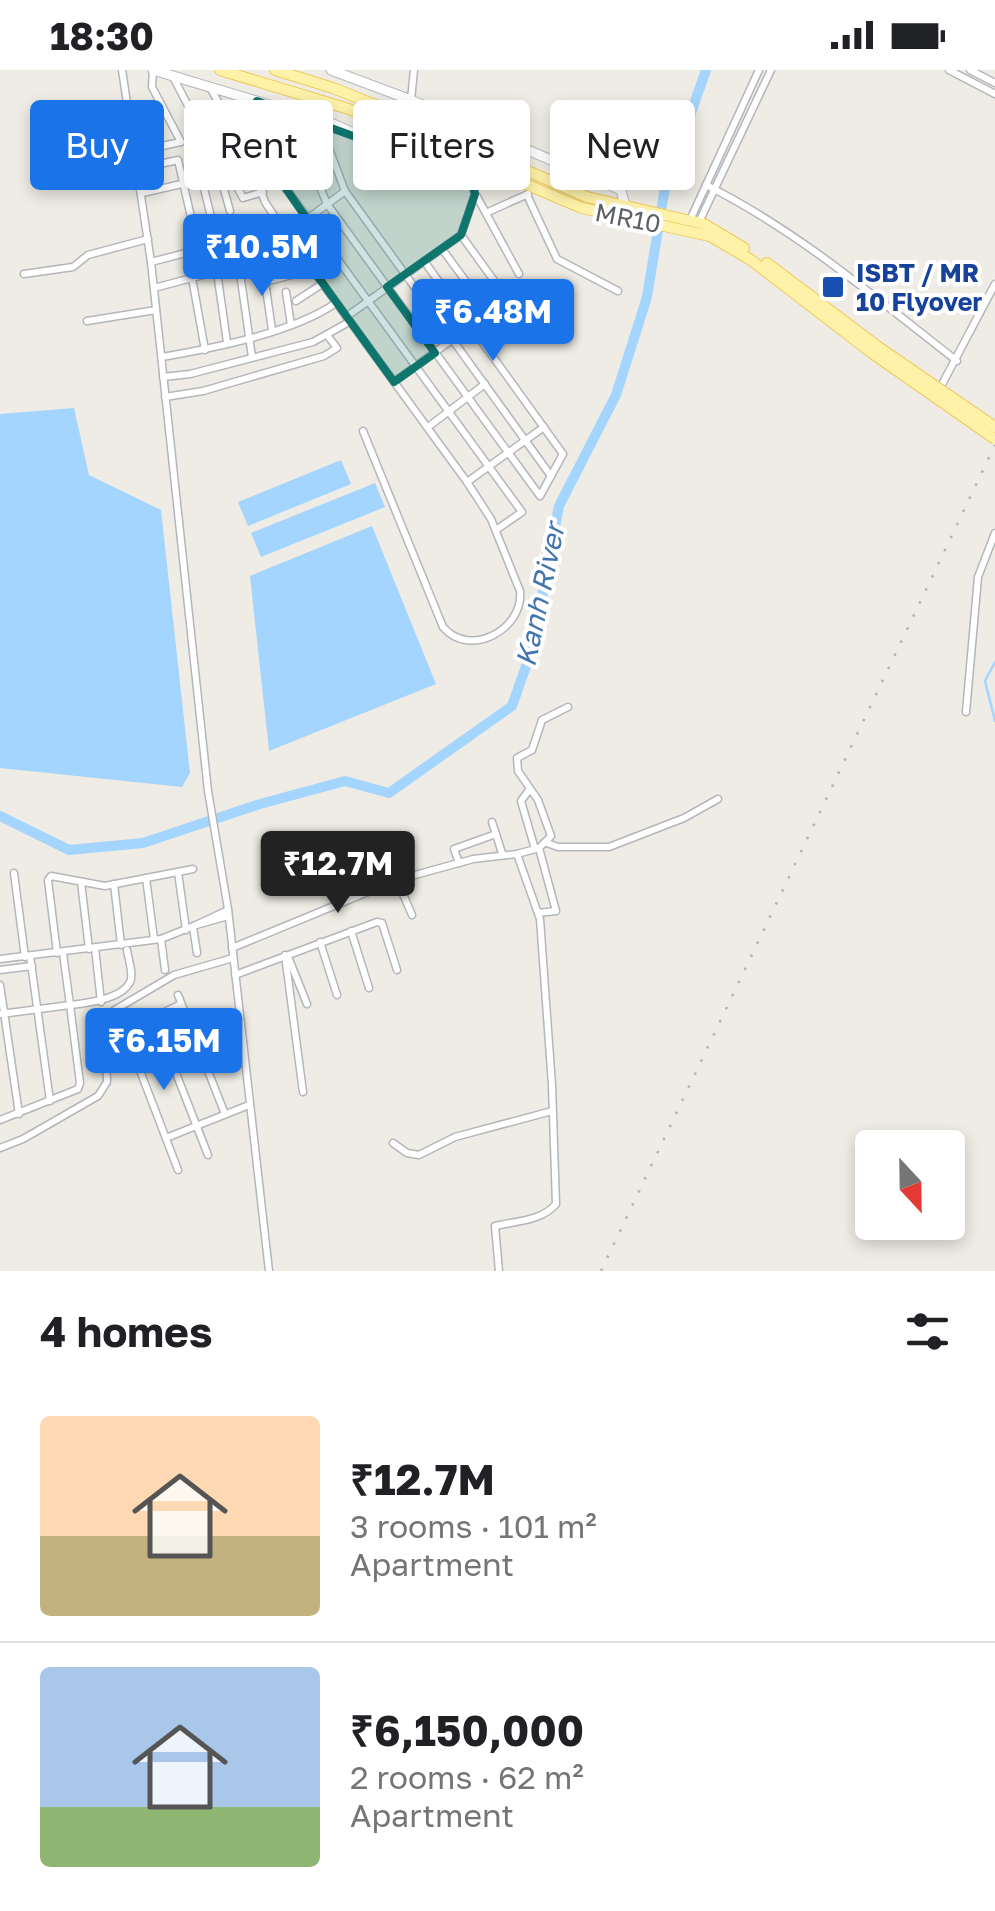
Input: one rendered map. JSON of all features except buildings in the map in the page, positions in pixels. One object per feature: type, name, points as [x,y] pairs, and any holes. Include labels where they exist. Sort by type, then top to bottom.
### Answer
[{"type":"main road","name":"MR10","points":[[220,70],[353,111]]},
{"type":"main road","name":"MR10","points":[[275,70],[398,114],[587,197],[688,222],[728,237],[995,440]]},
{"type":"main road","name":"MR10","points":[[532,191],[628,219],[688,222],[751,260],[874,349],[995,427]]},
{"type":"street","points":[[122,70],[126,100]]},
{"type":"street","points":[[159,100],[152,88],[153,70],[254,100]]},
{"type":"street","points":[[331,70],[412,100],[414,70]]},
{"type":"street","points":[[688,222],[759,70]]},
{"type":"street","points":[[688,222],[715,190],[771,70]]},
{"type":"street","points":[[949,70],[970,72],[995,84]]},
{"type":"street","points":[[970,72],[973,82],[995,94]]},
{"type":"street","points":[[172,74],[185,100]]},
{"type":"street","points":[[209,86],[216,100]]},
{"type":"street","points":[[164,110],[182,142],[164,146]]},
{"type":"street","points":[[530,151],[620,190],[630,207]]},
{"type":"street","points":[[142,193],[184,185],[178,160],[164,163]]},
{"type":"street","points":[[333,160],[345,192],[551,476]]},
{"type":"street","points":[[706,185],[794,235],[957,361]]},
{"type":"street","points":[[141,190],[208,791],[228,913],[268,1271]]},
{"type":"street","points":[[185,190],[191,217]]},
{"type":"street","points":[[205,190],[212,222]]},
{"type":"street","points":[[224,190],[230,211]]},
{"type":"street","points":[[239,190],[243,198],[262,192],[311,270],[467,482],[496,530],[520,591],[522,602],[505,628],[476,641],[456,639],[443,628],[363,431]]},
{"type":"street","points":[[287,190],[522,512],[496,530]]},
{"type":"street","points":[[321,190],[327,204],[540,496],[563,454],[424,261]]},
{"type":"street","points":[[474,190],[519,274]]},
{"type":"street","points":[[486,213],[532,191],[557,259],[618,291]]},
{"type":"street","points":[[152,262],[284,231],[345,192]]},
{"type":"street","points":[[164,378],[313,342],[327,334],[461,235],[475,194]]},
{"type":"street","points":[[461,235],[516,311]]},
{"type":"street","points":[[24,274],[73,267],[88,255],[148,239]]},
{"type":"street","points":[[442,249],[506,337]]},
{"type":"street","points":[[154,288],[298,250]]},
{"type":"street","points":[[262,261],[272,330]]},
{"type":"street","points":[[239,266],[252,358]]},
{"type":"street","points":[[266,282],[311,270]]},
{"type":"street","points":[[217,272],[227,342]]},
{"type":"street","points":[[192,278],[205,350]]},
{"type":"street","points":[[296,301],[322,284]]},
{"type":"street","points":[[933,402],[995,284]]},
{"type":"street","points":[[394,382],[519,291]]},
{"type":"street","points":[[286,292],[292,325]]},
{"type":"street","points":[[162,358],[205,350],[309,320],[336,303]]},
{"type":"street","points":[[87,321],[156,310]]},
{"type":"street","points":[[166,398],[324,356],[337,348],[327,334]]},
{"type":"street","points":[[428,427],[485,384]]},
{"type":"street","points":[[467,482],[544,427]]},
{"type":"street","points":[[966,712],[978,578],[995,533]]},
{"type":"street","points":[[232,948],[397,880],[502,853],[537,849],[547,842],[550,836],[542,808],[518,771],[517,758],[532,750],[542,720],[568,707]]},
{"type":"street","points":[[530,790],[521,801],[556,911],[538,913]]},
{"type":"street","points":[[547,842],[574,848],[609,847],[684,818],[718,800]]},
{"type":"street","points":[[492,822],[502,853]]},
{"type":"street","points":[[459,863],[454,850],[496,834]]},
{"type":"street","points":[[499,1270],[495,1226],[538,1217],[556,1204],[546,988],[538,913],[517,854]]},
{"type":"street","points":[[0,1120],[75,1092],[80,1086],[49,878],[114,884],[194,869]]},
{"type":"street","points":[[178,872],[198,953]]},
{"type":"street","points":[[14,873],[32,966],[50,1101]]},
{"type":"street","points":[[146,878],[165,970]]},
{"type":"street","points":[[397,880],[412,915]]},
{"type":"street","points":[[82,882],[101,1002]]},
{"type":"street","points":[[2,1014],[101,1002],[130,983],[114,884]]},
{"type":"street","points":[[0,959],[124,947],[192,928],[228,913]]},
{"type":"street","points":[[235,975],[372,922],[382,923],[398,970]]},
{"type":"street","points":[[350,930],[369,988]]},
{"type":"street","points":[[320,942],[337,996]]},
{"type":"street","points":[[286,955],[306,1004]]},
{"type":"street","points":[[286,955],[303,1092]]},
{"type":"street","points":[[0,1148],[98,1096],[107,1082],[105,1025],[113,1012],[174,974],[233,958]]},
{"type":"street","points":[[0,970],[32,966]]},
{"type":"street","points":[[0,985],[19,1114]]},
{"type":"street","points":[[178,995],[226,1114]]},
{"type":"street","points":[[178,1170],[132,1042],[134,1030],[181,1004]]},
{"type":"street","points":[[154,1017],[208,1155]]},
{"type":"street","points":[[166,1138],[250,1105]]},
{"type":"street","points":[[393,1143],[407,1153],[419,1155],[454,1137],[552,1111]]},
{"type":"highlighted area","points":[[257,101],[471,179],[475,194],[461,235],[387,287],[435,353],[394,382],[287,234],[307,219],[282,183],[289,180]]},
{"type":"water","points":[[74,408],[89,475],[161,510],[190,773],[182,787],[0,768],[0,414]]},
{"type":"water","points":[[341,460],[351,484],[248,526],[238,502]]},
{"type":"water","points":[[375,483],[385,507],[261,557],[251,533]]},
{"type":"water","points":[[372,526],[436,684],[269,751],[250,576]]},
{"type":"waterway","name":"Kanh River","points":[[0,816],[69,850],[143,843],[345,781],[389,793],[512,706],[532,649],[559,506],[616,395],[647,297],[665,187],[706,70]]},
{"type":"waterway","points":[[995,662],[985,681],[995,721]]},
{"type":"railway","points":[[601,1271],[995,445]]},
{"type":"place","name":"ISBT / MR 10 Flyover","points":[[833,287]]}]
